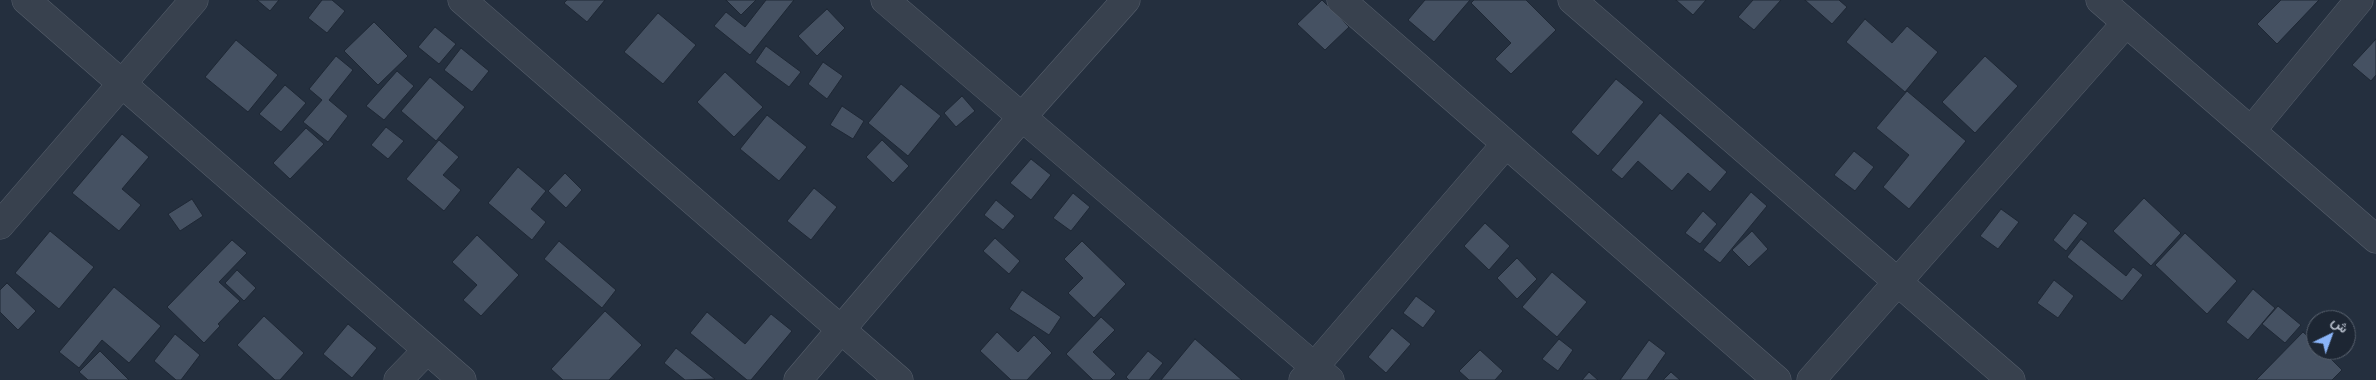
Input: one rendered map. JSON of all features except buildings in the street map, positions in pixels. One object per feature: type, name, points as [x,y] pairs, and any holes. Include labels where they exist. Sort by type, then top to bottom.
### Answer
[{"type":"street","points":[[26,0],[462,380]]},
{"type":"street","points":[[0,225],[194,0]]},
{"type":"street","points":[[462,0],[899,380]]},
{"type":"street","points":[[885,0],[1316,376],[1505,145]]},
{"type":"street","points":[[798,380],[1021,118],[1126,0]]},
{"type":"street","points":[[1341,0],[1505,145],[1777,380]]},
{"type":"street","points":[[1572,0],[2011,380]]},
{"type":"street","points":[[2100,0],[2376,239]]},
{"type":"street","points":[[2251,131],[2359,0]]},
{"type":"street","points":[[1811,380],[1898,284],[2126,23]]},
{"type":"street","points":[[398,380],[427,350]]}]
